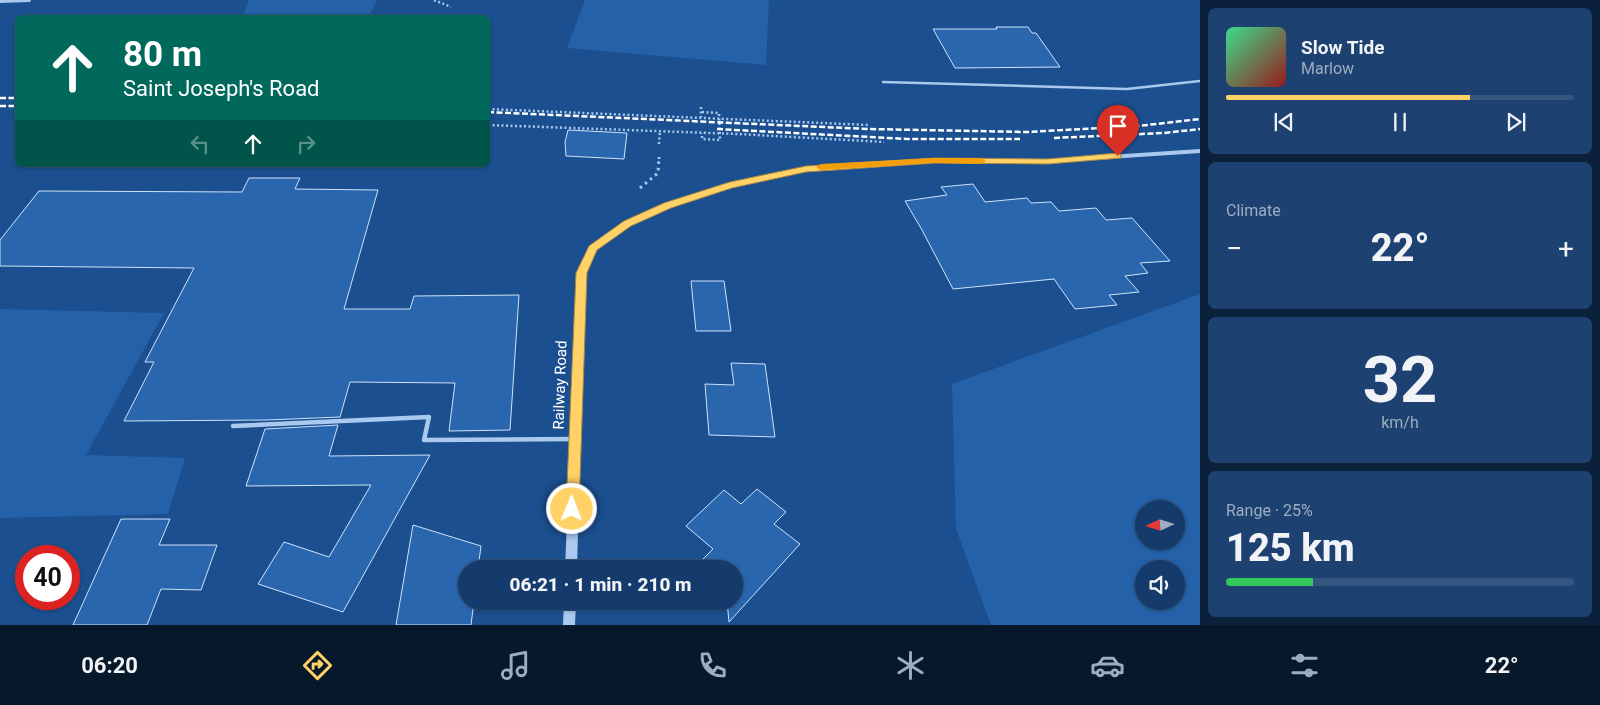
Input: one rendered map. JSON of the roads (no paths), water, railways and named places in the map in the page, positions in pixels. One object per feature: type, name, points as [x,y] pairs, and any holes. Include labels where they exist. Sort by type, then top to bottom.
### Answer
[{"type":"street","points":[[0,1],[29,0]]},
{"type":"street","name":"Railway Road","points":[[571,560],[581,273],[592,248],[628,223],[667,205],[730,185],[806,169],[935,160],[1048,161],[1200,151]]},
{"type":"street","points":[[569,625],[570,610]]},
{"type":"lane","points":[[883,82],[1127,89],[1200,81]]},
{"type":"lane","points":[[233,426],[429,417],[424,440],[575,439]]},
{"type":"railway","points":[[0,98],[15,98]]},
{"type":"railway","points":[[0,106],[15,106]]},
{"type":"railway","points":[[490,112],[868,129],[1027,132],[1138,126],[1200,119]]},
{"type":"railway","points":[[717,129],[908,139],[1020,139]]},
{"type":"railway","points":[[1054,138],[1164,133],[1200,129]]}]
